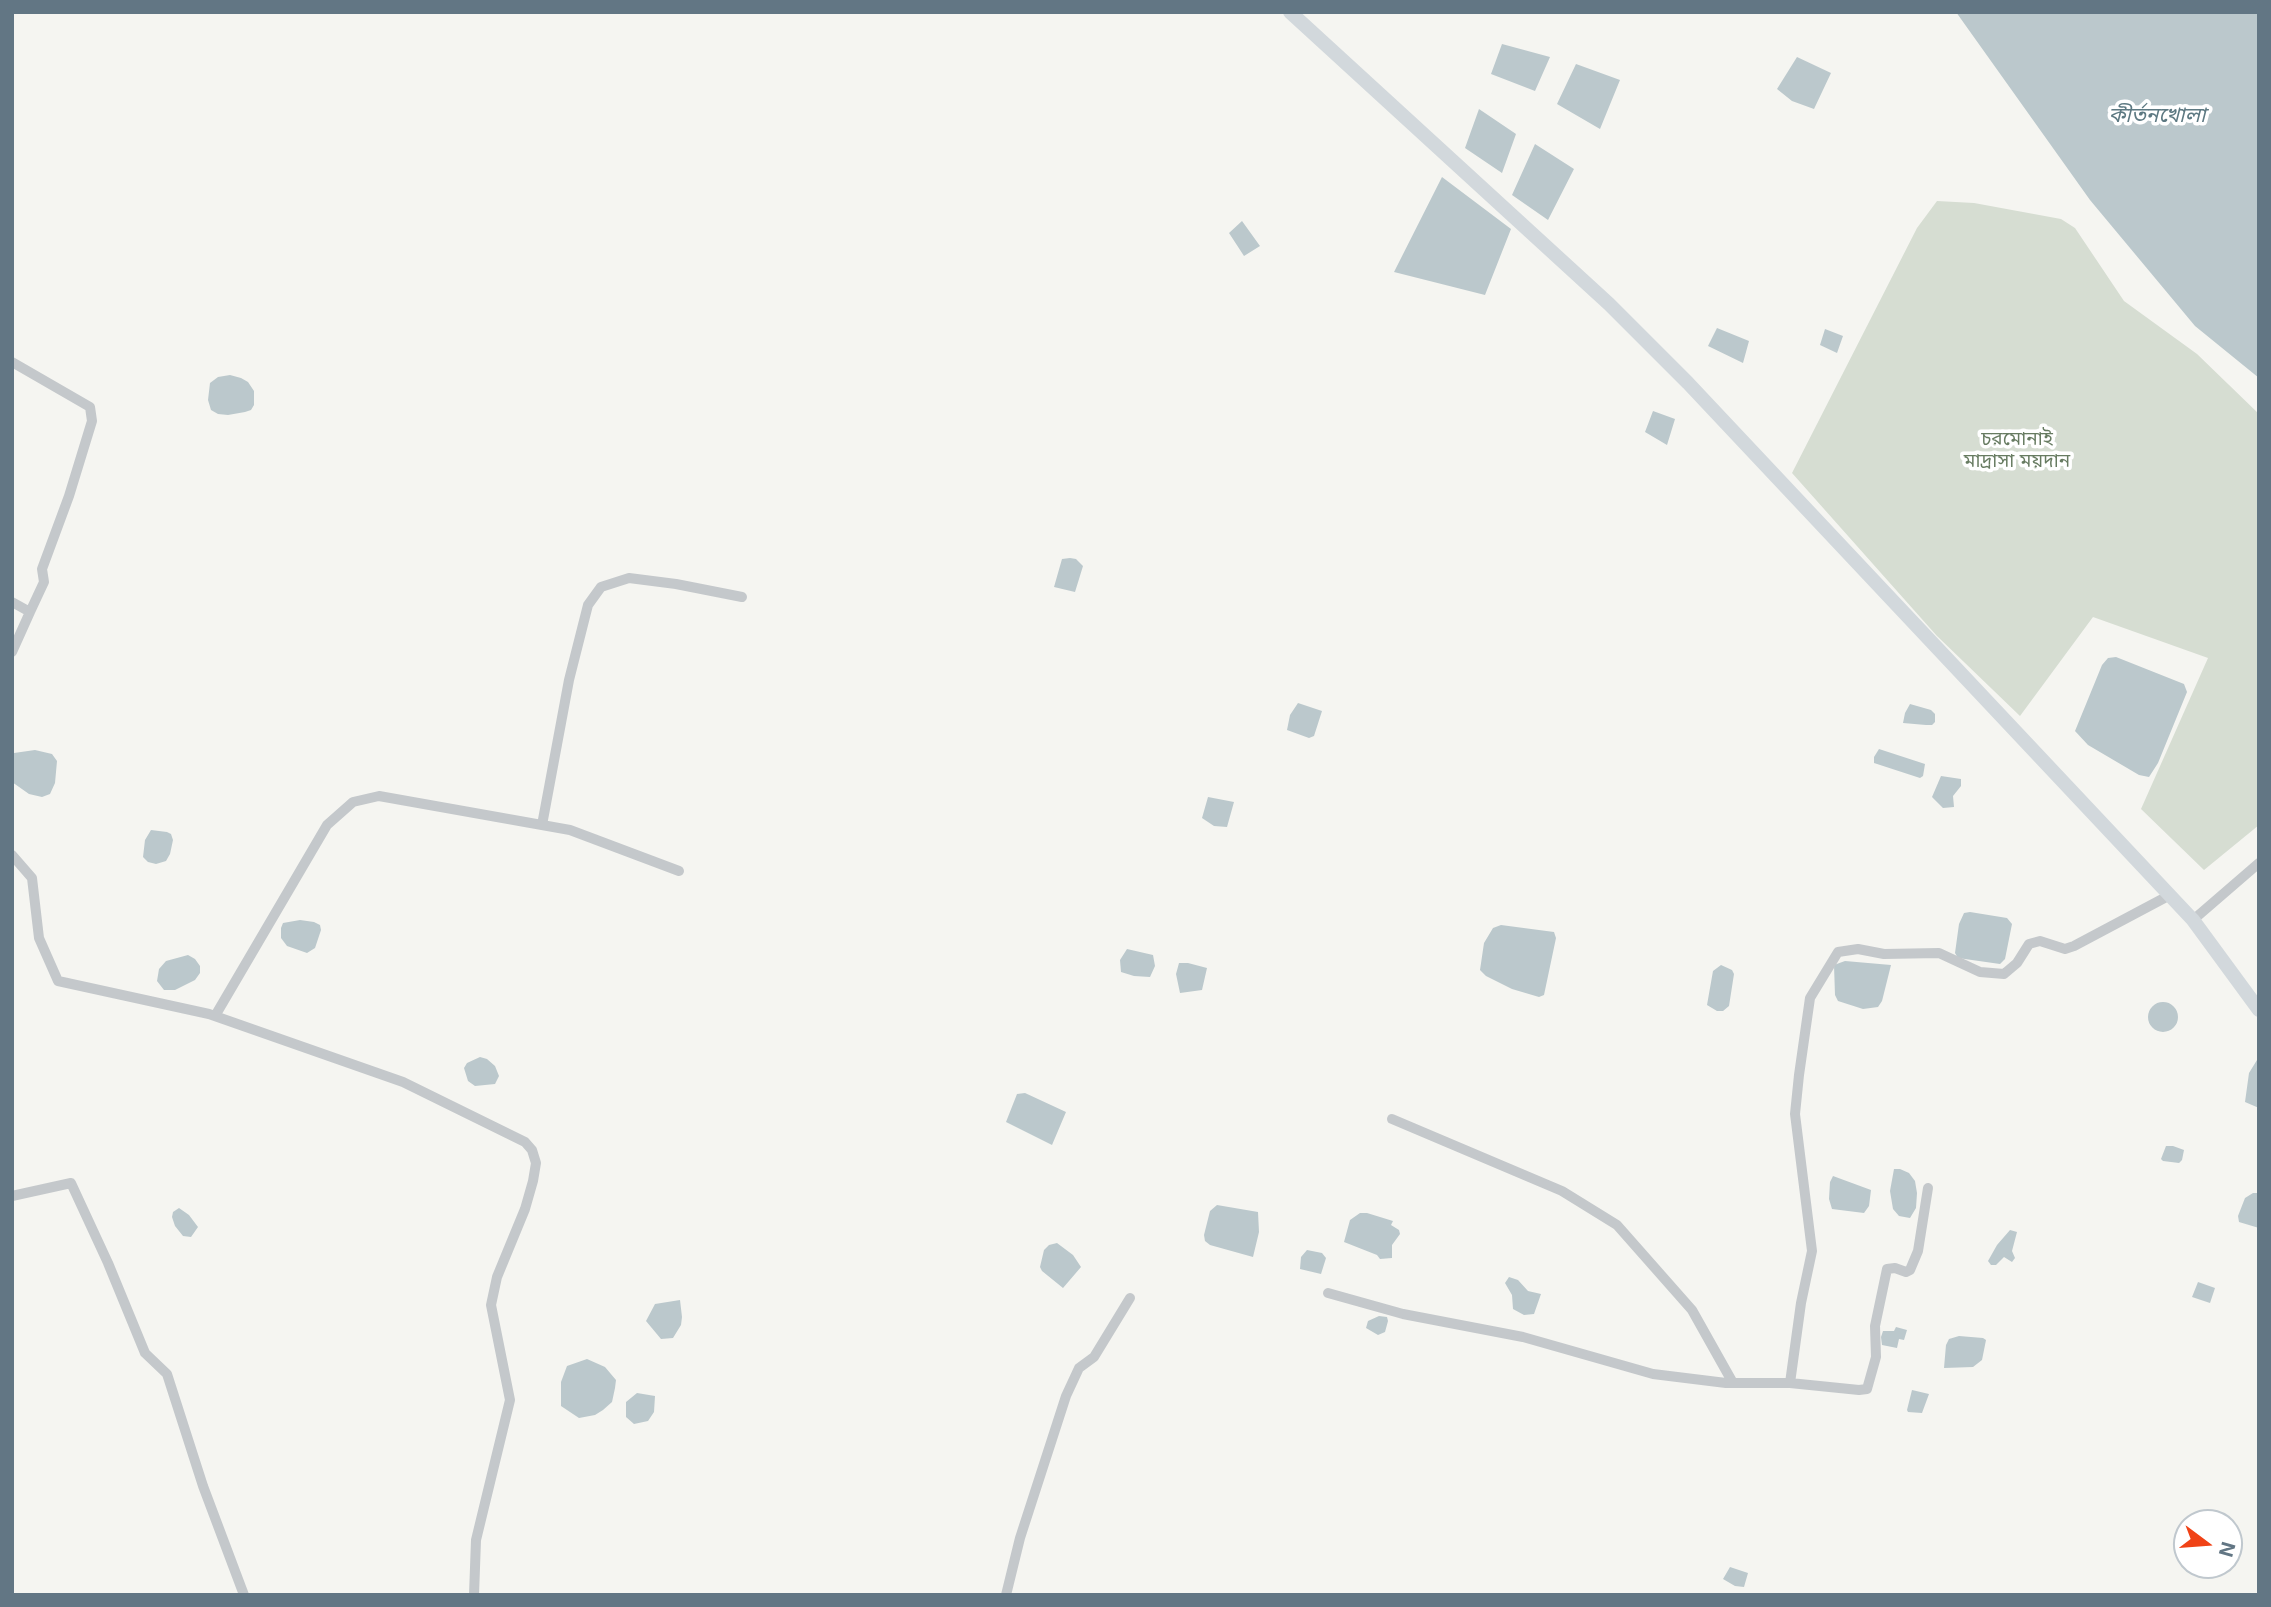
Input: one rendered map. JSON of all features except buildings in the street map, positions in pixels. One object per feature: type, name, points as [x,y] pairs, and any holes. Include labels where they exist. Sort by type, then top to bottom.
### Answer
[{"type":"main road","points":[[1290,12],[1618,312],[1688,383],[2193,920],[2259,1010]]},
{"type":"street","points":[[12,362],[90,407],[92,421],[69,496],[42,569],[44,582],[12,652]]},
{"type":"street","points":[[542,825],[569,680],[588,605],[601,587],[629,578],[742,597]]},
{"type":"street","points":[[12,602],[30,612]]},
{"type":"street","points":[[215,1016],[327,825],[353,802],[379,796],[570,830],[679,871]]},
{"type":"street","points":[[12,855],[32,878],[39,938],[58,981],[215,1016],[402,1082],[525,1142],[532,1150],[536,1163],[533,1181],[525,1209],[497,1277],[491,1305],[510,1399],[476,1540],[474,1595]]},
{"type":"street","points":[[2193,920],[2259,863]]},
{"type":"street","points":[[1790,1383],[1801,1303],[1812,1251],[1800,1164],[1796,1101],[1810,998],[1838,952],[1858,949],[1884,954],[1939,953],[1980,972],[2004,974],[2017,963],[2029,944],[2040,941],[2064,949],[2074,946],[2170,895]]},
{"type":"street","points":[[1392,1119],[1562,1191],[1617,1224],[1692,1310],[1733,1383]]},
{"type":"street","points":[[12,1196],[71,1183],[145,1353],[167,1374],[203,1486],[244,1595]]},
{"type":"street","points":[[1328,1293],[1403,1314],[1523,1337],[1632,1370],[1733,1383],[1790,1383],[1867,1389],[1876,1357],[1875,1326],[1886,1269],[1895,1268],[1906,1272],[1910,1270],[1917,1251],[1928,1188]]},
{"type":"street","points":[[1006,1595],[1020,1538],[1066,1396],[1079,1368],[1094,1357],[1130,1298]]},
{"type":"green space","name":"চরমোনাই মাদ্রাসা ময়দান","points":[[1937,201],[1974,203],[2061,219],[2075,228],[2124,301],[2197,354],[2259,414],[2259,825],[2204,870],[2141,809],[2208,658],[2093,617],[2020,716],[1937,636],[1792,473],[1917,228]]},
{"type":"water","name":"কীর্তনখোলা","points":[[1956,12],[2259,12],[2259,378],[2195,326],[2090,200]]},
{"type":"water","points":[[1502,44],[1550,57],[1535,91],[1491,74]]},
{"type":"water","points":[[1797,57],[1831,73],[1814,109],[1792,101],[1777,89]]},
{"type":"water","points":[[1576,64],[1620,80],[1600,129],[1557,104]]},
{"type":"water","points":[[1479,109],[1516,134],[1502,173],[1465,148]]},
{"type":"water","points":[[1535,144],[1574,169],[1548,220],[1512,195]]},
{"type":"water","points":[[1442,177],[1511,229],[1485,295],[1394,272]]},
{"type":"water","points":[[1242,221],[1260,246],[1244,256],[1229,233]]},
{"type":"water","points":[[1717,328],[1749,341],[1743,363],[1708,346]]},
{"type":"water","points":[[1825,329],[1843,336],[1837,353],[1820,345]]},
{"type":"water","points":[[230,375],[248,382],[254,391],[254,405],[251,410],[228,415],[211,410],[208,400],[210,383],[218,377]]},
{"type":"water","points":[[1653,411],[1675,419],[1667,445],[1645,432]]},
{"type":"water","points":[[1062,559],[1076,559],[1083,566],[1075,592],[1054,587]]},
{"type":"water","points":[[2116,657],[2184,684],[2187,692],[2158,763],[2149,777],[2139,775],[2088,745],[2075,731],[2102,665],[2108,658]]},
{"type":"water","points":[[1298,703],[1322,711],[1314,736],[1309,738],[1287,730],[1290,715]]},
{"type":"water","points":[[1910,704],[1931,710],[1935,714],[1935,722],[1932,725],[1903,723]]},
{"type":"water","points":[[1879,749],[1925,764],[1923,776],[1920,778],[1874,763]]},
{"type":"water","points":[[35,750],[52,754],[57,761],[55,783],[50,794],[42,797],[29,794],[12,782],[14,753]]},
{"type":"water","points":[[1941,776],[1961,779],[1961,786],[1953,796],[1954,807],[1943,808],[1932,797]]},
{"type":"water","points":[[1208,797],[1234,802],[1227,827],[1214,826],[1202,818]]},
{"type":"water","points":[[151,830],[171,834],[173,840],[166,861],[156,864],[143,857],[145,840]]},
{"type":"water","points":[[1964,913],[2007,918],[2012,924],[2005,959],[2000,964],[1958,958],[1955,953],[1959,924]]},
{"type":"water","points":[[300,920],[320,925],[315,948],[307,953],[287,946],[281,938],[283,923]]},
{"type":"water","points":[[1501,925],[1554,932],[1556,938],[1544,995],[1539,997],[1512,989],[1480,970],[1484,943],[1493,928]]},
{"type":"water","points":[[1127,949],[1153,955],[1155,966],[1150,977],[1121,972],[1120,960]]},
{"type":"water","points":[[188,955],[200,966],[200,973],[195,980],[175,990],[164,990],[157,981],[159,969],[166,961]]},
{"type":"water","points":[[1845,961],[1891,965],[1878,1007],[1863,1009],[1838,1001],[1835,995],[1834,965]]},
{"type":"water","points":[[1179,963],[1207,968],[1202,990],[1180,993],[1176,974]]},
{"type":"water","points":[[1721,965],[1732,970],[1734,974],[1729,1006],[1723,1011],[1717,1011],[1707,1005],[1713,971]]},
{"type":"water","points":[[2163,1002],[2174,1006],[2178,1017],[2174,1028],[2163,1032],[2152,1028],[2148,1017],[2152,1006]]},
{"type":"water","points":[[480,1057],[495,1066],[499,1076],[495,1084],[475,1086],[468,1081],[464,1068],[467,1063]]},
{"type":"water","points":[[2257,1060],[2259,1108],[2245,1102],[2249,1073]]},
{"type":"water","points":[[1025,1093],[1066,1112],[1052,1145],[1006,1122],[1017,1094]]},
{"type":"water","points":[[2166,1146],[2184,1150],[2179,1163],[2161,1159]]},
{"type":"water","points":[[1894,1169],[1909,1173],[1915,1181],[1916,1208],[1910,1218],[1899,1216],[1893,1209],[1890,1191]]},
{"type":"water","points":[[1833,1176],[1871,1190],[1869,1206],[1864,1213],[1832,1209],[1829,1199]]},
{"type":"water","points":[[2259,1193],[2259,1228],[2239,1222],[2238,1216],[2245,1198]]},
{"type":"water","points":[[1217,1205],[1258,1212],[1259,1232],[1253,1257],[1210,1245],[1205,1241],[1210,1211]]},
{"type":"water","points":[[179,1208],[189,1215],[198,1227],[191,1237],[183,1236],[175,1226],[173,1212]]},
{"type":"water","points":[[1360,1213],[1393,1221],[1391,1225],[1399,1230],[1400,1234],[1392,1245],[1392,1258],[1380,1259],[1377,1255],[1344,1242],[1350,1220]]},
{"type":"water","points":[[2010,1230],[2017,1232],[2012,1251],[2015,1258],[2012,1262],[2004,1257],[1996,1265],[1991,1265],[1988,1261]]},
{"type":"water","points":[[1057,1243],[1073,1255],[1081,1267],[1063,1288],[1040,1267],[1044,1250]]},
{"type":"water","points":[[1307,1250],[1322,1253],[1326,1258],[1321,1274],[1300,1269],[1301,1257]]},
{"type":"water","points":[[1509,1277],[1518,1280],[1528,1291],[1541,1294],[1534,1314],[1524,1315],[1513,1309],[1512,1295],[1505,1283]]},
{"type":"water","points":[[2198,1282],[2215,1288],[2210,1303],[2192,1297]]},
{"type":"water","points":[[680,1300],[681,1325],[673,1338],[661,1339],[646,1321],[655,1304]]},
{"type":"water","points":[[1379,1316],[1387,1317],[1388,1321],[1385,1332],[1378,1335],[1366,1328],[1368,1321]]},
{"type":"water","points":[[1896,1327],[1907,1330],[1904,1340],[1899,1339],[1897,1348],[1882,1345],[1883,1331],[1894,1331]]},
{"type":"water","points":[[1959,1336],[1986,1340],[1982,1360],[1973,1367],[1944,1368],[1946,1345],[1949,1339]]},
{"type":"water","points":[[587,1359],[605,1367],[616,1380],[615,1388],[612,1402],[603,1410],[595,1415],[579,1418],[561,1406],[561,1382],[567,1366]]},
{"type":"water","points":[[1912,1390],[1929,1394],[1922,1413],[1907,1410]]},
{"type":"water","points":[[637,1393],[655,1396],[654,1412],[648,1421],[634,1424],[626,1417],[626,1402]]},
{"type":"water","points":[[1730,1567],[1748,1573],[1744,1587],[1735,1586],[1723,1579]]}]
